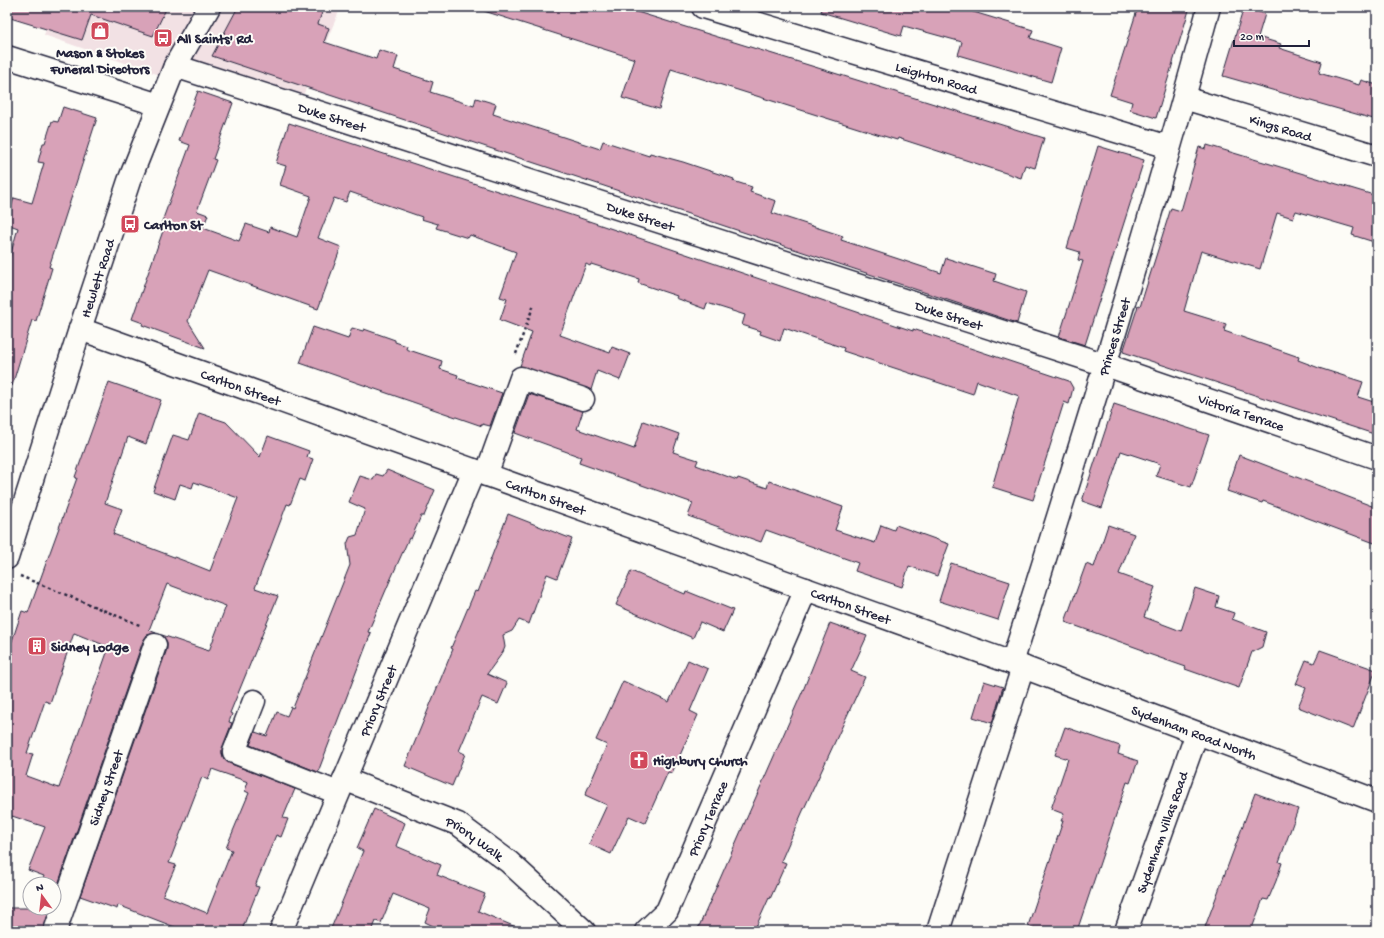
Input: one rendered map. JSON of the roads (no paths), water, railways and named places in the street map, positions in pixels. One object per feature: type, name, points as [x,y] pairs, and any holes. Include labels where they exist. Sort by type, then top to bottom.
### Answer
[{"type":"street","name":"Hewlett Road","points":[[11,566],[14,510],[80,329],[129,181],[175,66],[209,7]]},
{"type":"street","name":"Leighton Road","points":[[703,7],[1170,147]]},
{"type":"street","name":"Princes Street","points":[[938,931],[1018,665],[1170,147],[1209,7]]},
{"type":"street","points":[[7,57],[159,105]]},
{"type":"street","name":"Duke Street","points":[[175,66],[1106,365]]},
{"type":"street","name":"Kings Road","points":[[1184,98],[1377,156]]},
{"type":"street","name":"Carlton Street","points":[[80,329],[1018,665]]},
{"type":"street","name":"Victoria Terrace","points":[[1106,365],[1377,458]]},
{"type":"street","name":"Priory Street","points":[[281,931],[341,786],[521,378],[583,399]]},
{"type":"street","name":"Priory Terrace","points":[[646,931],[667,911],[806,589]]},
{"type":"street","name":"Sidney Street","points":[[55,931],[155,645]]},
{"type":"street","name":"Sydenham Road North","points":[[1018,665],[1377,801]]},
{"type":"street","name":"Priory Walk","points":[[254,701],[234,752],[458,824],[509,862],[584,931]]},
{"type":"street","name":"Sydenham Villas Road","points":[[1126,931],[1197,733]]},
{"type":"place","name":"Mason & Stokes Funeral Directors","points":[[100,31]]},
{"type":"place","name":"All Saints' Rd","points":[[163,38]]},
{"type":"place","name":"Carlton St","points":[[130,224]]},
{"type":"place","name":"Sidney Lodge","points":[[37,646]]},
{"type":"place","name":"Highbury Church","points":[[639,760]]}]
